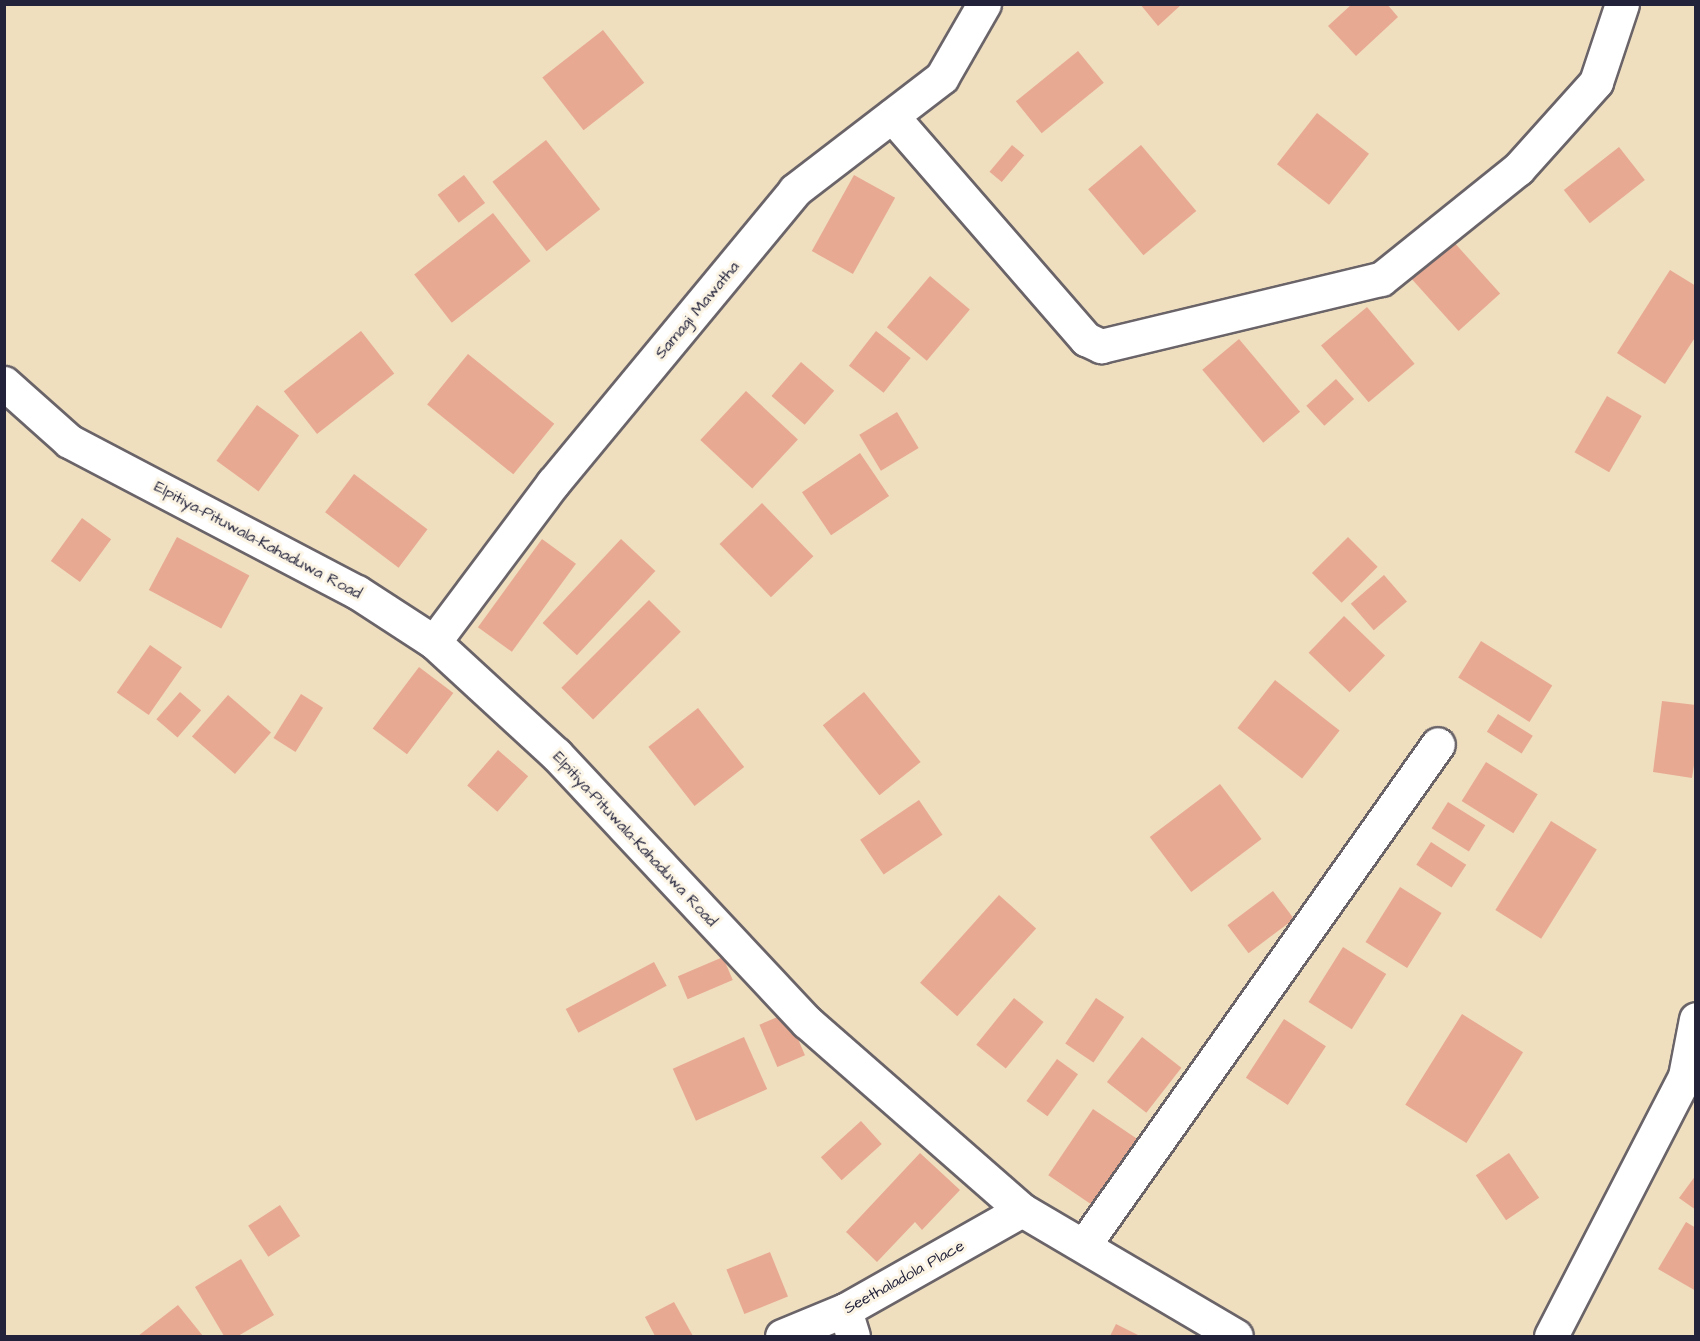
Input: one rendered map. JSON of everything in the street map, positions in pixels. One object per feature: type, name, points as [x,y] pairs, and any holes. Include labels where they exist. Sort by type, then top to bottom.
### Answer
[{"type":"street","name":"Samagi Mawatha","points":[[434,642],[553,483],[795,190],[942,77],[984,4]]},
{"type":"street","points":[[892,116],[1086,339],[1101,346],[1381,279],[1518,169],[1596,82],[1622,4]]},
{"type":"street","name":"Elpitiya-Pituwala-Kahaduwa Road","points":[[4,383],[69,441],[357,592],[434,642],[556,754],[807,1022],[1022,1210],[1236,1336]]},
{"type":"street","points":[[1084,1245],[1438,744]]},
{"type":"street","points":[[1551,1336],[1685,1076],[1695,1018]]},
{"type":"street","name":"Seethaladola Place","points":[[783,1336],[849,1323],[1022,1210]]},
{"type":"building","points":[[1140,4],[1182,4],[1158,26]]},
{"type":"building","points":[[1352,4],[1387,4],[1398,17],[1356,56],[1328,26]]},
{"type":"building","points":[[603,30],[644,83],[584,130],[542,77]]},
{"type":"building","points":[[1078,51],[1104,83],[1042,133],[1016,101]]},
{"type":"building","points":[[1317,113],[1369,154],[1329,205],[1277,164]]},
{"type":"building","points":[[546,140],[600,209],[547,251],[492,182]]},
{"type":"building","points":[[1012,145],[1024,155],[1002,182],[990,172]]},
{"type":"building","points":[[1141,145],[1196,211],[1143,255],[1088,189]]},
{"type":"building","points":[[1619,147],[1645,180],[1590,223],[1564,190]]},
{"type":"building","points":[[464,175],[485,203],[459,223],[438,195]]},
{"type":"building","points":[[854,175],[895,198],[853,274],[812,251]]},
{"type":"building","points":[[493,213],[531,261],[452,323],[414,275]]},
{"type":"building","points":[[1452,240],[1500,294],[1459,331],[1410,277]]},
{"type":"building","points":[[1670,270],[1696,286],[1696,336],[1665,384],[1617,353]]},
{"type":"building","points":[[930,276],[970,309],[927,361],[887,327]]},
{"type":"building","points":[[1367,307],[1415,364],[1369,402],[1321,346]]},
{"type":"building","points":[[361,331],[394,374],[317,434],[284,391]]},
{"type":"building","points":[[876,331],[911,358],[884,393],[849,366]]},
{"type":"building","points":[[1239,339],[1300,412],[1263,443],[1202,370]]},
{"type":"building","points":[[468,354],[554,424],[513,474],[427,405]]},
{"type":"building","points":[[801,362],[834,391],[805,425],[771,396]]},
{"type":"building","points":[[1336,379],[1354,399],[1324,426],[1306,406]]},
{"type":"building","points":[[746,391],[798,439],[752,488],[700,440]]},
{"type":"building","points":[[1607,396],[1642,416],[1609,472],[1574,452]]},
{"type":"building","points":[[257,405],[299,436],[259,491],[216,461]]},
{"type":"building","points":[[897,412],[919,448],[881,471],[859,435]]},
{"type":"building","points":[[860,453],[889,496],[831,535],[802,492]]},
{"type":"building","points":[[354,474],[427,529],[399,568],[325,512]]},
{"type":"building","points":[[762,503],[813,556],[771,597],[720,544]]},
{"type":"building","points":[[82,518],[111,539],[80,582],[51,561]]},
{"type":"building","points":[[177,537],[249,575],[221,628],[149,590]]},
{"type":"building","points":[[1348,537],[1378,567],[1342,603],[1312,573]]},
{"type":"building","points":[[542,539],[576,564],[512,652],[478,627]]},
{"type":"building","points":[[621,539],[655,571],[577,655],[543,623]]},
{"type":"building","points":[[1384,575],[1407,601],[1374,630],[1351,604]]},
{"type":"building","points":[[649,600],[681,632],[593,720],[561,688]]},
{"type":"building","points":[[1344,616],[1385,656],[1350,692],[1309,653]]},
{"type":"building","points":[[1481,641],[1552,686],[1529,722],[1458,677]]},
{"type":"building","points":[[150,645],[182,667],[149,715],[117,693]]},
{"type":"building","points":[[419,667],[453,693],[407,754],[373,728]]},
{"type":"building","points":[[1275,680],[1340,730],[1302,779],[1237,728]]},
{"type":"building","points":[[180,692],[201,710],[178,738],[156,719]]},
{"type":"building","points":[[864,692],[921,762],[879,795],[823,725]]},
{"type":"building","points":[[301,694],[323,708],[295,752],[273,738]]},
{"type":"building","points":[[228,695],[271,732],[235,774],[192,737]]},
{"type":"building","points":[[1662,701],[1696,705],[1696,752],[1692,778],[1653,772]]},
{"type":"building","points":[[698,708],[744,767],[695,806],[648,747]]},
{"type":"building","points":[[1498,714],[1533,736],[1522,754],[1487,732]]},
{"type":"building","points":[[498,750],[528,776],[497,812],[467,785]]},
{"type":"building","points":[[1486,762],[1538,794],[1513,833],[1462,801]]},
{"type":"building","points":[[1220,784],[1262,839],[1191,892],[1150,837]]},
{"type":"building","points":[[919,800],[942,835],[884,875],[860,840]]},
{"type":"building","points":[[1448,802],[1485,825],[1469,852],[1432,828]]},
{"type":"building","points":[[1551,821],[1597,850],[1541,939],[1495,910]]},
{"type":"building","points":[[1431,842],[1466,865],[1452,888],[1416,865]]},
{"type":"building","points":[[1400,887],[1442,913],[1407,968],[1366,942]]},
{"type":"building","points":[[1273,891],[1294,919],[1249,953],[1227,925]]},
{"type":"building","points":[[999,895],[1036,928],[957,1016],[920,983]]},
{"type":"building","points":[[1343,947],[1386,974],[1352,1029],[1309,1002]]},
{"type":"building","points":[[723,957],[733,980],[688,999],[678,976]]},
{"type":"building","points":[[654,962],[667,986],[578,1033],[566,1009]]},
{"type":"building","points":[[1014,998],[1044,1022],[1006,1069],[976,1045]]},
{"type":"building","points":[[1096,998],[1124,1017],[1093,1063],[1065,1044]]},
{"type":"building","points":[[787,1013],[805,1055],[777,1067],[759,1025]]},
{"type":"building","points":[[1462,1014],[1523,1052],[1466,1143],[1405,1105]]},
{"type":"building","points":[[1284,1019],[1326,1046],[1288,1105],[1246,1078]]},
{"type":"building","points":[[744,1037],[767,1089],[696,1121],[673,1069]]},
{"type":"building","points":[[1142,1037],[1181,1068],[1146,1113],[1107,1082]]},
{"type":"building","points":[[1057,1059],[1078,1074],[1047,1116],[1026,1101]]},
{"type":"building","points":[[1093,1109],[1137,1139],[1092,1205],[1048,1175]]},
{"type":"building","points":[[861,1121],[882,1144],[842,1180],[821,1157]]},
{"type":"building","points":[[920,1153],[960,1190],[922,1230],[915,1222],[877,1262],[846,1232]]},
{"type":"building","points":[[1509,1153],[1539,1198],[1506,1220],[1476,1175]]},
{"type":"building","points":[[1696,1175],[1696,1210],[1679,1198]]},
{"type":"building","points":[[280,1205],[300,1236],[268,1257],[248,1226]]},
{"type":"building","points":[[1686,1222],[1696,1228],[1696,1291],[1658,1269]]},
{"type":"building","points":[[770,1252],[788,1297],[744,1314],[726,1270]]},
{"type":"building","points":[[241,1259],[274,1315],[238,1336],[224,1336],[195,1287]]},
{"type":"building","points":[[674,1302],[693,1336],[655,1336],[645,1317]]},
{"type":"building","points":[[178,1305],[203,1336],[138,1336]]},
{"type":"building","points":[[1116,1324],[1140,1336],[1110,1336]]}]
